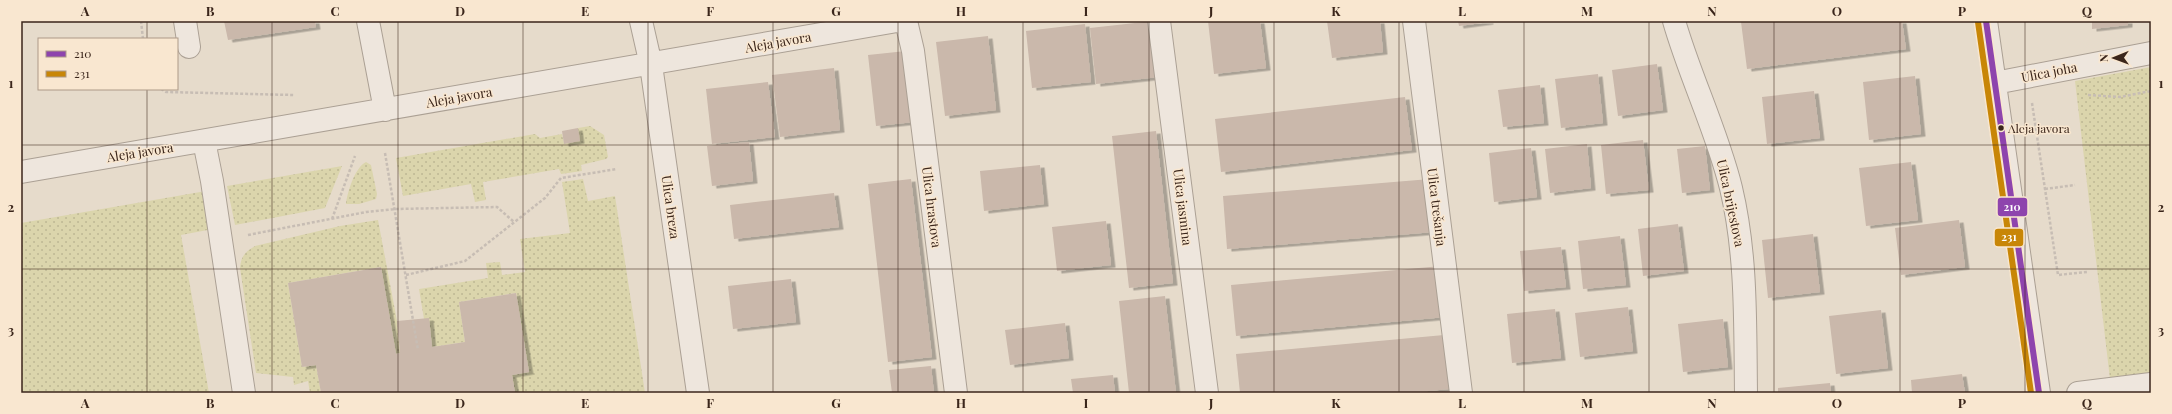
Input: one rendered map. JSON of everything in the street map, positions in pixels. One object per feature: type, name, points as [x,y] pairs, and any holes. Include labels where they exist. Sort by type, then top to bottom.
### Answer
[{"type":"street","points":[[185,21],[189,47]]},
{"type":"street","points":[[368,21],[385,110]]},
{"type":"street","name":"Ulica breza","points":[[641,21],[651,65],[698,393]]},
{"type":"street","name":"Aleja javora","points":[[21,172],[651,65],[897,21]]},
{"type":"street","name":"Ulica hrastova","points":[[906,21],[913,51],[956,393]]},
{"type":"street","name":"Ulica jasmina","points":[[1159,21],[1207,393]]},
{"type":"street","name":"Ulica trešanja","points":[[1414,21],[1461,393]]},
{"type":"street","name":"Ulica brijestova","points":[[1674,21],[1718,144],[1731,187],[1744,268],[1746,393]]},
{"type":"street","points":[[1986,21],[2039,393]]},
{"type":"street","name":"Ulica joha","points":[[1995,83],[2028,75],[2151,53]]},
{"type":"street","points":[[204,142],[221,240],[244,393]]},
{"type":"street","points":[[2078,393],[2151,384]]},
{"type":"path","points":[[140,21],[143,38]]},
{"type":"path","points":[[2028,75],[2058,275],[2087,272]]},
{"type":"path","points":[[163,90],[166,92],[296,95]]},
{"type":"path","points":[[2084,94],[2120,97],[2151,91]]},
{"type":"path","points":[[385,153],[418,350]]},
{"type":"path","points":[[332,219],[355,156]]},
{"type":"path","points":[[406,275],[465,261],[545,198],[561,178],[617,169]]},
{"type":"path","points":[[2045,189],[2075,185]]},
{"type":"path","points":[[221,240],[332,219],[395,209],[498,207],[514,222]]},
{"type":"shaded area","points":[[2151,67],[2151,374],[2110,379],[2075,81]]},
{"type":"shaded area","points":[[590,126],[604,135],[608,157],[606,159],[581,165],[582,171],[561,174],[559,169],[483,182],[486,200],[475,202],[471,184],[403,196],[396,158],[535,134],[540,138],[562,134],[564,143],[578,128]]},
{"type":"shaded area","points":[[366,162],[371,165],[377,194],[376,199],[359,204],[346,204],[350,187],[355,175],[358,169]]},
{"type":"shaded area","points":[[342,166],[325,208],[235,225],[227,186]]},
{"type":"shaded area","points":[[583,179],[588,201],[615,196],[645,393],[515,393],[512,375],[529,372],[516,293],[459,302],[465,342],[432,347],[429,319],[424,319],[419,289],[488,278],[486,263],[500,262],[502,275],[525,272],[520,239],[570,233],[562,182]]},
{"type":"shaded area","points":[[206,191],[213,229],[181,235],[209,393],[21,393],[21,223]]},
{"type":"shaded area","points":[[378,220],[397,321],[400,353],[396,354],[381,267],[288,283],[302,367],[316,365],[321,393],[310,393],[308,381],[294,385],[293,377],[256,373],[240,268],[241,260],[244,255],[255,246],[340,226]]},
{"type":"building","points":[[224,21],[315,21],[316,27],[228,40]]},
{"type":"building","points":[[1153,21],[1159,77],[1096,84],[1090,28]]},
{"type":"building","points":[[1208,21],[1260,21],[1266,68],[1214,74]]},
{"type":"building","points":[[1327,21],[1380,21],[1383,52],[1332,58]]},
{"type":"building","points":[[1458,21],[1489,21],[1489,22],[1459,26]]},
{"type":"building","points":[[1902,21],[1906,49],[1747,69],[1741,22]]},
{"type":"building","points":[[2092,21],[2128,21],[2128,25],[2092,29]]},
{"type":"building","points":[[1085,24],[1091,82],[1032,88],[1026,31]]},
{"type":"building","points":[[988,36],[996,110],[945,116],[936,42]]},
{"type":"building","points":[[906,51],[914,122],[876,126],[868,55]]},
{"type":"building","points":[[1657,64],[1663,110],[1618,116],[1612,70]]},
{"type":"building","points":[[834,68],[840,130],[780,137],[772,75]]},
{"type":"building","points":[[1598,74],[1603,123],[1561,128],[1555,79]]},
{"type":"building","points":[[1915,76],[1921,134],[1869,140],[1863,82]]},
{"type":"building","points":[[768,82],[775,137],[712,144],[706,89]]},
{"type":"building","points":[[1540,85],[1544,123],[1503,127],[1498,90]]},
{"type":"building","points":[[1814,91],[1820,138],[1767,144],[1762,97]]},
{"type":"building","points":[[1405,97],[1412,150],[1221,172],[1215,119]]},
{"type":"building","points":[[578,128],[580,141],[564,144],[562,131]]},
{"type":"building","points":[[1156,131],[1173,283],[1129,288],[1112,136]]},
{"type":"building","points":[[1643,140],[1649,190],[1606,194],[1601,145]]},
{"type":"building","points":[[749,142],[753,181],[712,186],[707,146]]},
{"type":"building","points":[[1587,144],[1591,188],[1550,193],[1545,149]]},
{"type":"building","points":[[1705,146],[1710,190],[1682,193],[1677,149]]},
{"type":"building","points":[[1531,148],[1537,197],[1494,202],[1489,153]]},
{"type":"building","points":[[1911,162],[1918,220],[1866,226],[1859,168]]},
{"type":"building","points":[[1040,165],[1044,204],[984,211],[980,171]]},
{"type":"building","points":[[911,179],[932,357],[888,362],[868,184]]},
{"type":"building","points":[[1430,179],[1434,232],[1227,249],[1223,196]]},
{"type":"building","points":[[834,193],[839,227],[734,239],[730,205]]},
{"type":"building","points":[[1959,220],[1965,267],[1901,275],[1895,228]]},
{"type":"building","points":[[1106,221],[1111,265],[1057,271],[1052,227]]},
{"type":"building","points":[[1678,224],[1684,271],[1643,276],[1638,229]]},
{"type":"building","points":[[1813,234],[1820,292],[1768,298],[1762,240]]},
{"type":"building","points":[[1620,236],[1626,285],[1583,289],[1578,241]]},
{"type":"building","points":[[1561,247],[1566,287],[1524,291],[1520,251]]},
{"type":"building","points":[[1441,266],[1446,317],[1236,336],[1231,285]]},
{"type":"building","points":[[381,267],[396,354],[400,353],[397,321],[429,318],[432,347],[465,342],[459,302],[516,293],[529,372],[512,375],[515,393],[321,393],[316,365],[302,367],[288,283]]},
{"type":"building","points":[[791,279],[796,322],[733,329],[728,286]]},
{"type":"building","points":[[1165,296],[1176,393],[1129,393],[1119,301]]},
{"type":"building","points":[[1628,307],[1633,351],[1580,357],[1575,313]]},
{"type":"building","points":[[1555,309],[1561,358],[1512,363],[1507,314]]},
{"type":"building","points":[[1881,310],[1888,368],[1836,374],[1829,316]]},
{"type":"building","points":[[1723,319],[1728,367],[1683,372],[1678,324]]},
{"type":"building","points":[[1065,323],[1069,358],[1010,365],[1005,330]]},
{"type":"building","points":[[1444,335],[1449,389],[1407,393],[1240,393],[1236,354]]},
{"type":"building","points":[[931,366],[934,393],[892,393],[889,370]]},
{"type":"building","points":[[1962,374],[1965,393],[1912,393],[1911,380]]},
{"type":"building","points":[[1113,375],[1115,393],[1073,393],[1071,379]]},
{"type":"building","points":[[1830,383],[1831,393],[1778,393],[1778,388]]},
{"type":"transit line","name":"210","points":[[1986,21],[2039,393]]},
{"type":"transit line","name":"231","points":[[1978,22],[2031,393]]},
{"type":"place","name":"Aleja javora","points":[[2001,128]]}]
